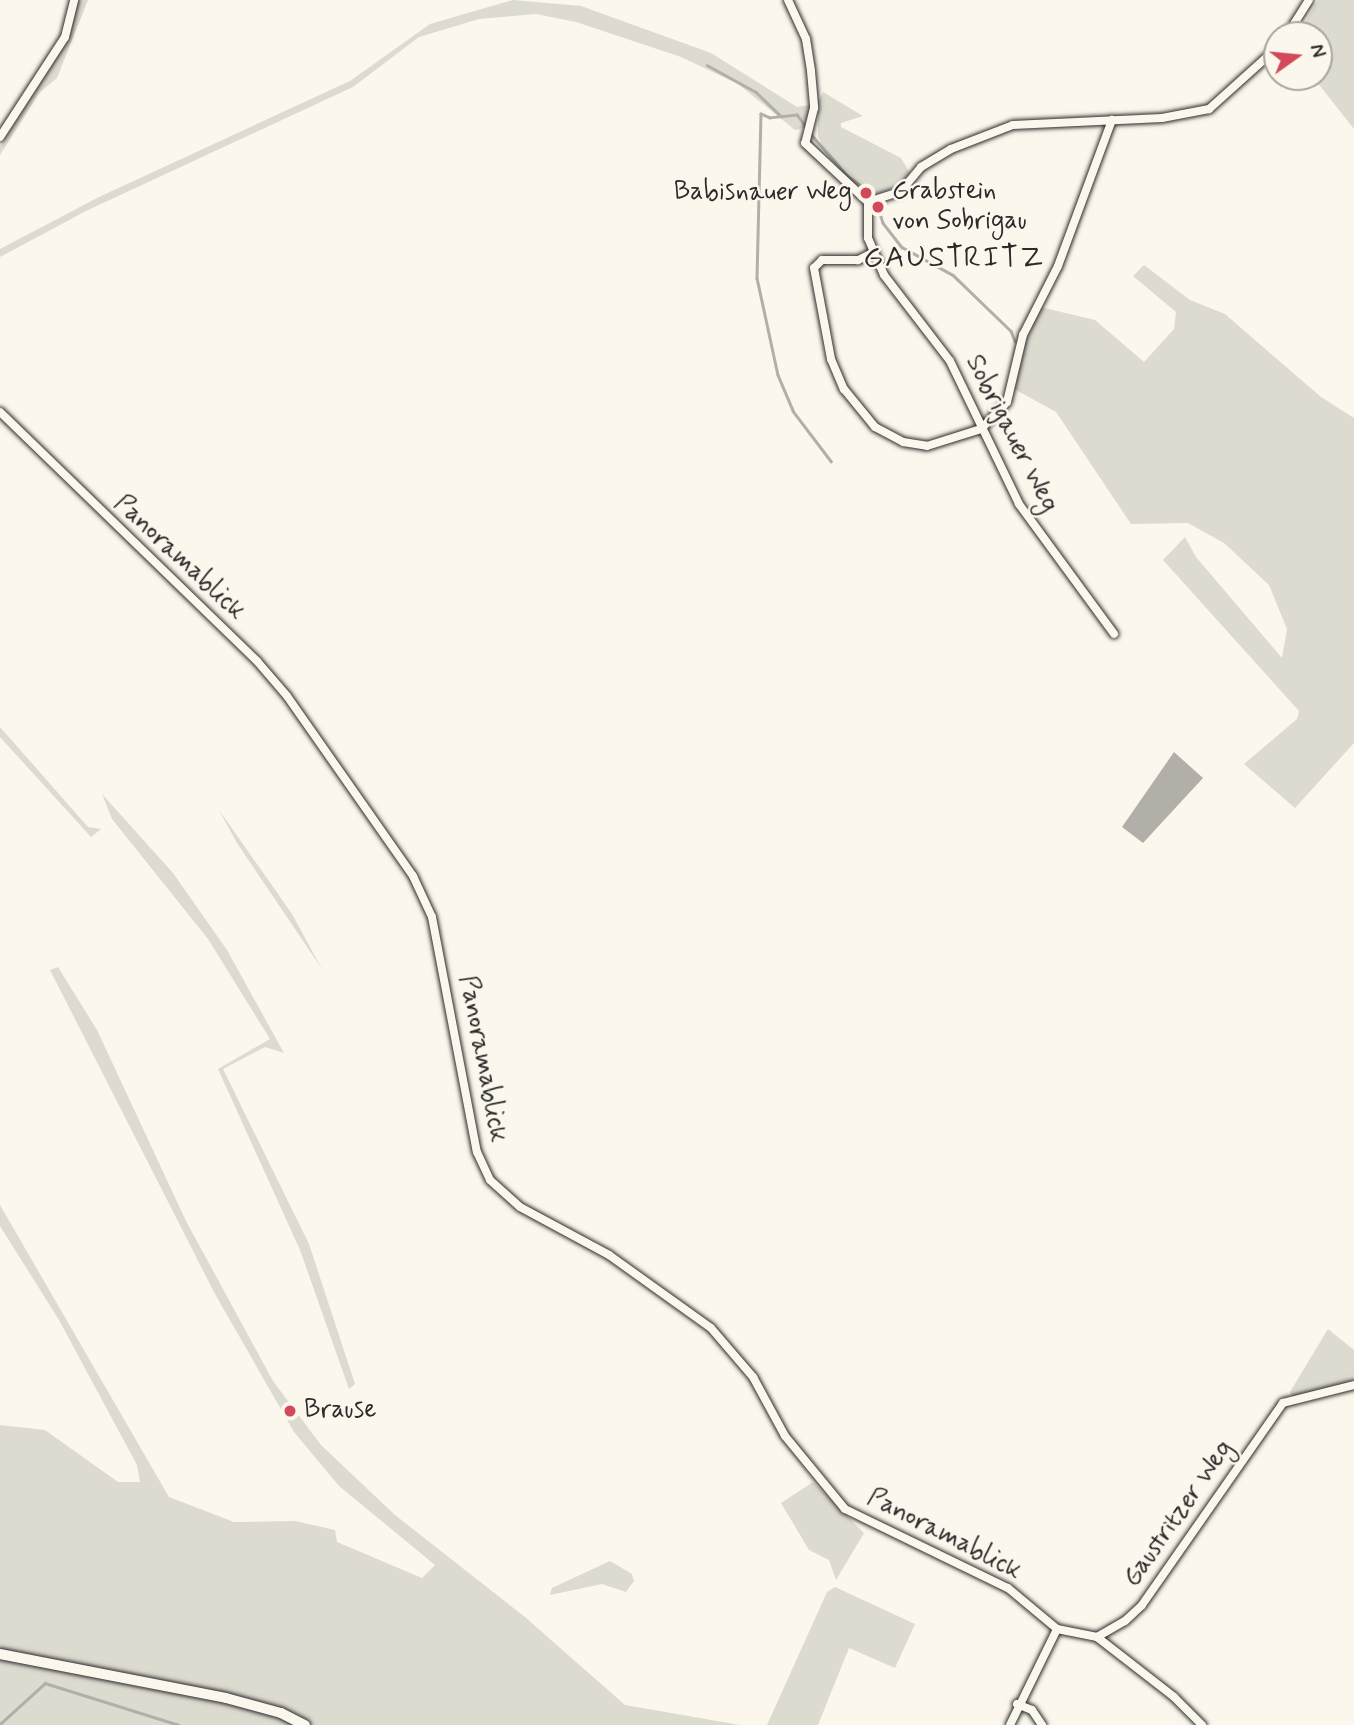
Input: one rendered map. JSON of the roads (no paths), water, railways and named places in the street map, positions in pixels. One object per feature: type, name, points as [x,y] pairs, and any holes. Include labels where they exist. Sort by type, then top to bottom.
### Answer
[{"type":"main road","points":[[0,1654],[226,1698],[281,1713],[305,1725]]},
{"type":"street","points":[[0,137],[61,43],[74,0]]},
{"type":"street","points":[[788,0],[806,39],[814,108],[805,143],[874,201]]},
{"type":"street","points":[[1296,21],[1309,0]]},
{"type":"street","points":[[874,201],[906,187],[930,160],[988,132],[1034,122],[1162,118],[1209,109],[1263,61]]},
{"type":"street","points":[[874,201],[873,253],[858,260],[822,260],[814,268],[831,359],[844,390],[875,426],[903,442],[927,446],[981,429],[1007,402],[1023,335],[1058,266],[1112,120]]},
{"type":"street","name":"Sobrigauer Weg","points":[[873,253],[892,289],[950,361],[1020,504],[1114,634]]},
{"type":"street","name":"Panoramablick","points":[[0,412],[257,661],[287,696],[413,876],[432,916],[477,1152],[490,1180],[520,1207],[609,1255],[711,1328],[753,1377],[785,1436],[845,1509],[1008,1588],[1057,1629]]},
{"type":"street","name":"Gaustritzer Weg","points":[[1097,1637],[1142,1605],[1283,1403],[1354,1385]]},
{"type":"street","points":[[1010,1725],[1017,1704],[1057,1629],[1097,1637],[1174,1697],[1202,1725]]},
{"type":"street","points":[[1017,1704],[1032,1710],[1042,1725]]},
{"type":"waterway","points":[[707,65],[756,92],[781,116]]},
{"type":"waterway","points":[[807,129],[797,115],[770,118],[761,114],[757,278],[778,375],[793,411],[831,461]]},
{"type":"waterway","points":[[811,134],[847,175],[874,195],[883,223],[902,247],[953,275],[1011,331],[1015,341]]},
{"type":"waterway","points":[[0,1724],[45,1683],[179,1725]]},
{"type":"place","name":"Babisnauer Weg","points":[[866,193]]},
{"type":"place","name":"Grabstein von Sobrigau","points":[[878,207]]},
{"type":"place","name":"Brause","points":[[290,1411]]},
{"type":"district","name":"GAUSTRITZ","points":[[954,258]]}]
